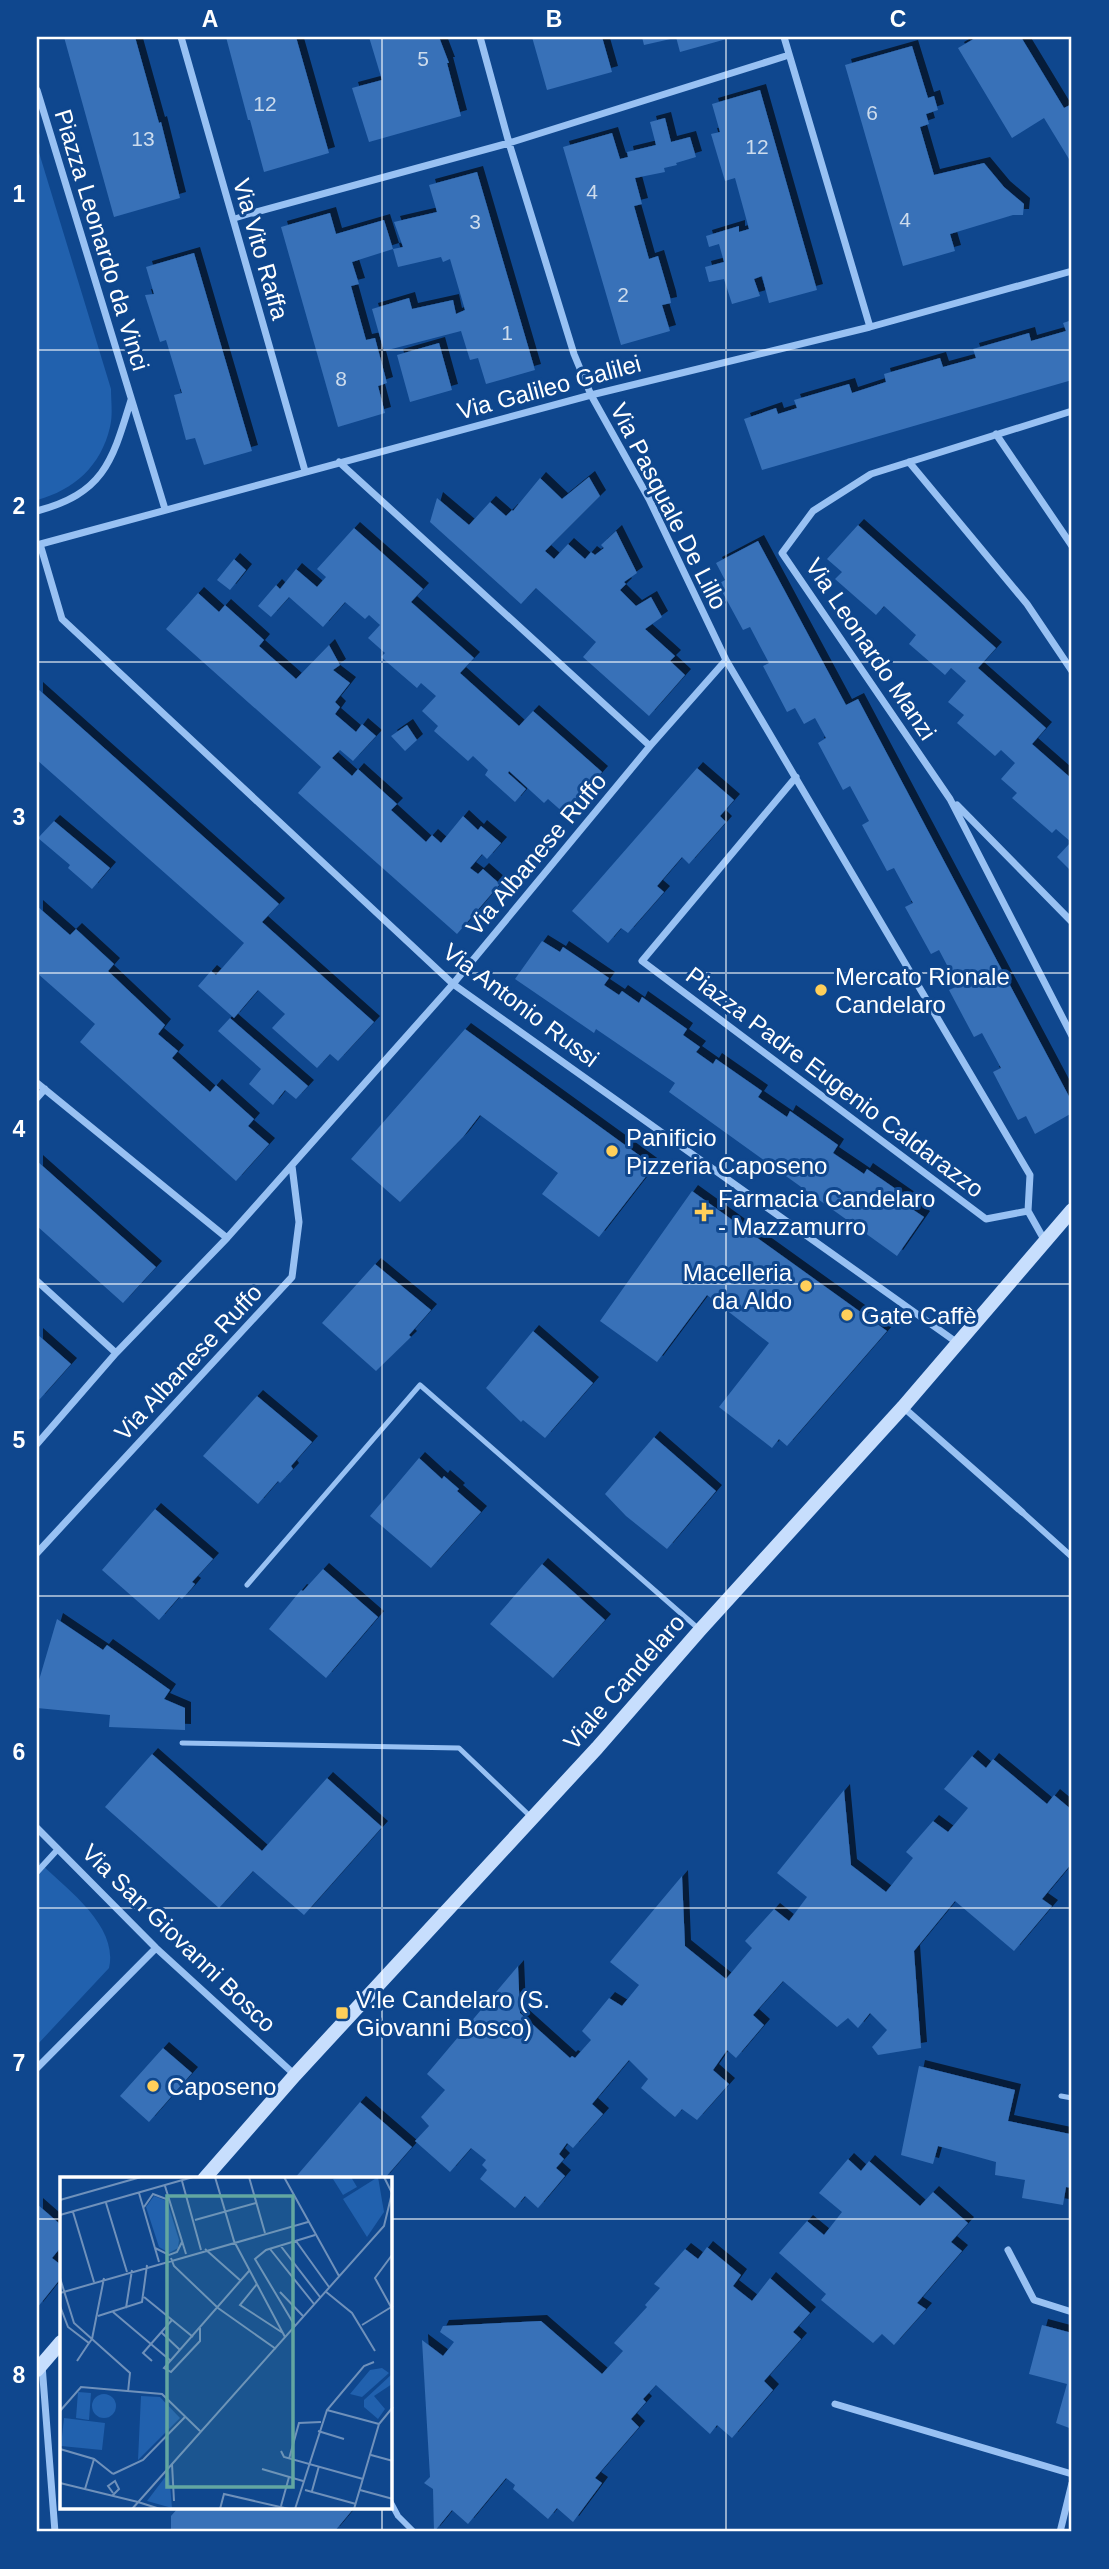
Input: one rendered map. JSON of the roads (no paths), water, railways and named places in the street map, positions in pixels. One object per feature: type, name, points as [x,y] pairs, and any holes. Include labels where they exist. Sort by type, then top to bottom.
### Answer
[{"type":"main road","name":"Viale Candelaro","points":[[206,2177],[295,2075],[533,1818],[903,1407],[1072,1210]]},
{"type":"main road","points":[[39,2367],[60,2343]]},
{"type":"street","name":"Via Vito Raffa","points":[[181,37],[305,471]]},
{"type":"street","name":"Via Pasquale De Lillo","points":[[480,37],[509,143],[574,354],[591,395],[649,499],[726,660],[796,777]]},
{"type":"street","points":[[784,37],[870,327]]},
{"type":"street","points":[[233,219],[509,143],[789,55]]},
{"type":"street","name":"Piazza Leonardo da Vinci","points":[[37,90],[165,509]]},
{"type":"street","name":"Via Galileo Galilei","points":[[39,544],[591,395],[870,327],[1072,271]]},
{"type":"street","name":"Piazza Leonardo da Vinci","points":[[37,511],[58,505],[86,491],[107,466],[118,442],[131,400]]},
{"type":"street","name":"Via Leonardo Manzi","points":[[1072,411],[871,474],[813,510],[782,553],[950,799],[1072,1036]]},
{"type":"street","points":[[996,434],[1072,545]]},
{"type":"street","points":[[339,462],[650,747]]},
{"type":"street","points":[[909,462],[1027,604],[1072,671]]},
{"type":"street","name":"Via Antonio Russi","points":[[39,544],[62,619],[453,984],[959,1344]]},
{"type":"street","name":"Via Albanese Ruffo","points":[[37,1444],[116,1353],[227,1238],[453,984],[726,660]]},
{"type":"street","points":[[796,777],[1030,1175],[1028,1210],[1046,1243]]},
{"type":"street","name":"Piazza Padre Eugenio Caldarazzo","points":[[796,777],[642,961],[985,1219],[1028,1210]]},
{"type":"street","name":"Via Leonardo Manzi","points":[[950,799],[1072,922]]},
{"type":"street","points":[[37,1083],[227,1238]]},
{"type":"street","points":[[37,1098],[45,1089]]},
{"type":"street","name":"Via Albanese Ruffo","points":[[37,1553],[292,1277],[299,1222],[292,1166]]},
{"type":"street","points":[[37,1280],[116,1353]]},
{"type":"street","points":[[903,1407],[1072,1557]]},
{"type":"street","name":"Via San Giovanni Bosco","points":[[37,1828],[156,1948],[295,2075]]},
{"type":"street","points":[[37,1872],[58,1849]]},
{"type":"street","points":[[37,2068],[156,1948]]},
{"type":"street","points":[[1008,2250],[1034,2300],[1072,2312]]},
{"type":"street","points":[[39,2367],[55,2532]]},
{"type":"street","points":[[835,2404],[1072,2474]]},
{"type":"street","points":[[1060,2532],[1072,2483]]},
{"type":"street","points":[[392,2505],[398,2516],[414,2532]]},
{"type":"lane","points":[[247,1585],[420,1385],[700,1630]]},
{"type":"lane","points":[[182,1743],[458,1748],[533,1818]]},
{"type":"lane","points":[[1061,2096],[1072,2098]]},
{"type":"place","name":"Mercato Rionale Candelaro","points":[[821,990]]},
{"type":"place","name":"Panificio Pizzeria Caposeno","points":[[612,1151]]},
{"type":"place","name":"Farmacia Candelaro - Mazzamurro","points":[[704,1212]]},
{"type":"place","name":"Macelleria da Aldo","points":[[806,1286]]},
{"type":"place","name":"Gate Caffè","points":[[847,1315]]},
{"type":"place","name":"V.le Candelaro (S. Giovanni Bosco)","points":[[342,2013]]},
{"type":"place","name":"Caposeno","points":[[153,2086]]}]
